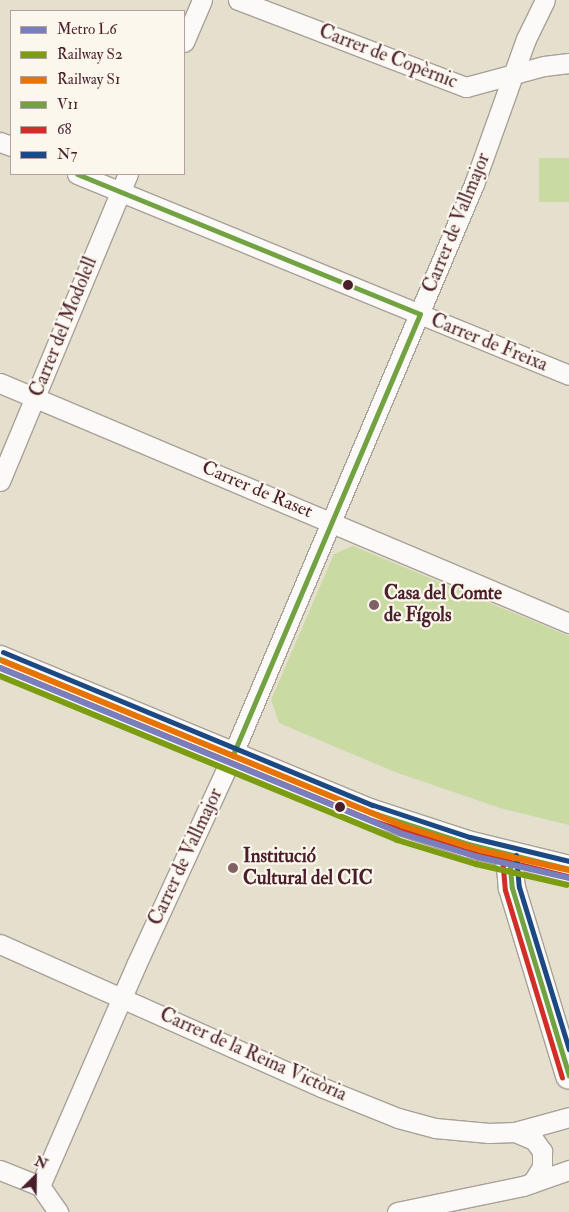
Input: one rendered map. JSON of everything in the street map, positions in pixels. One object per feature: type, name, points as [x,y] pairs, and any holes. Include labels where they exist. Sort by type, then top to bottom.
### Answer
[{"type":"main road","points":[[0,659],[378,815],[509,856],[569,869]]},
{"type":"main road","points":[[509,856],[512,888],[569,1076]]},
{"type":"street","points":[[185,40],[202,0]]},
{"type":"street","name":"Carrer de Copèrnic","points":[[238,0],[466,87],[544,66],[569,63]]},
{"type":"street","name":"Carrer de Vallmajor","points":[[40,1186],[122,997],[232,756],[474,184],[513,75],[545,0]]},
{"type":"street","name":"Carrer de Freixa","points":[[79,175],[569,375]]},
{"type":"street","name":"Carrer del Modolell","points":[[0,481],[128,175]]},
{"type":"street","name":"Carrer de Raset","points":[[0,383],[569,622]]},
{"type":"street","name":"Carrer de la Reina Victòria","points":[[0,944],[321,1087],[398,1118],[463,1132],[515,1132],[569,1117]]},
{"type":"street","name":"Carrer de la Reina Victòria","points":[[515,1132],[534,1140],[542,1151],[542,1167],[532,1183]]},
{"type":"street","points":[[0,1170],[40,1186],[58,1212]]},
{"type":"street","points":[[397,1212],[532,1183],[569,1170]]},
{"type":"green space","points":[[539,158],[569,158],[569,202],[539,202]]},
{"type":"green space","points":[[353,546],[569,636],[569,825],[500,808],[395,772],[279,723],[271,700],[334,554]]},
{"type":"metro line","name":"L6","points":[[0,668],[400,833],[478,857],[569,878]]},
{"type":"rail line","name":"S1","points":[[3,661],[403,826],[480,850],[569,870]]},
{"type":"rail line","name":"S2","points":[[0,676],[397,840],[476,864],[567,885]]},
{"type":"transit line","name":"V11","points":[[79,175],[420,314],[232,756]]},
{"type":"transit line","name":"N7","points":[[3,652],[373,805],[470,837],[569,861]]},
{"type":"transit line","name":"V11","points":[[0,659],[370,812],[468,844],[569,869]]},
{"type":"transit line","name":"68","points":[[0,667],[368,819],[466,851],[567,876]]},
{"type":"transit line","name":"N7","points":[[516,855],[519,887],[569,1050]]},
{"type":"transit line","name":"V11","points":[[509,856],[512,888],[569,1076]]},
{"type":"transit line","name":"68","points":[[502,857],[505,890],[562,1078]]},
{"type":"place","name":"Casa del Comte de Fígols","points":[[374,605]]},
{"type":"place","name":"Institució Cultural del CIC","points":[[233,868]]}]
